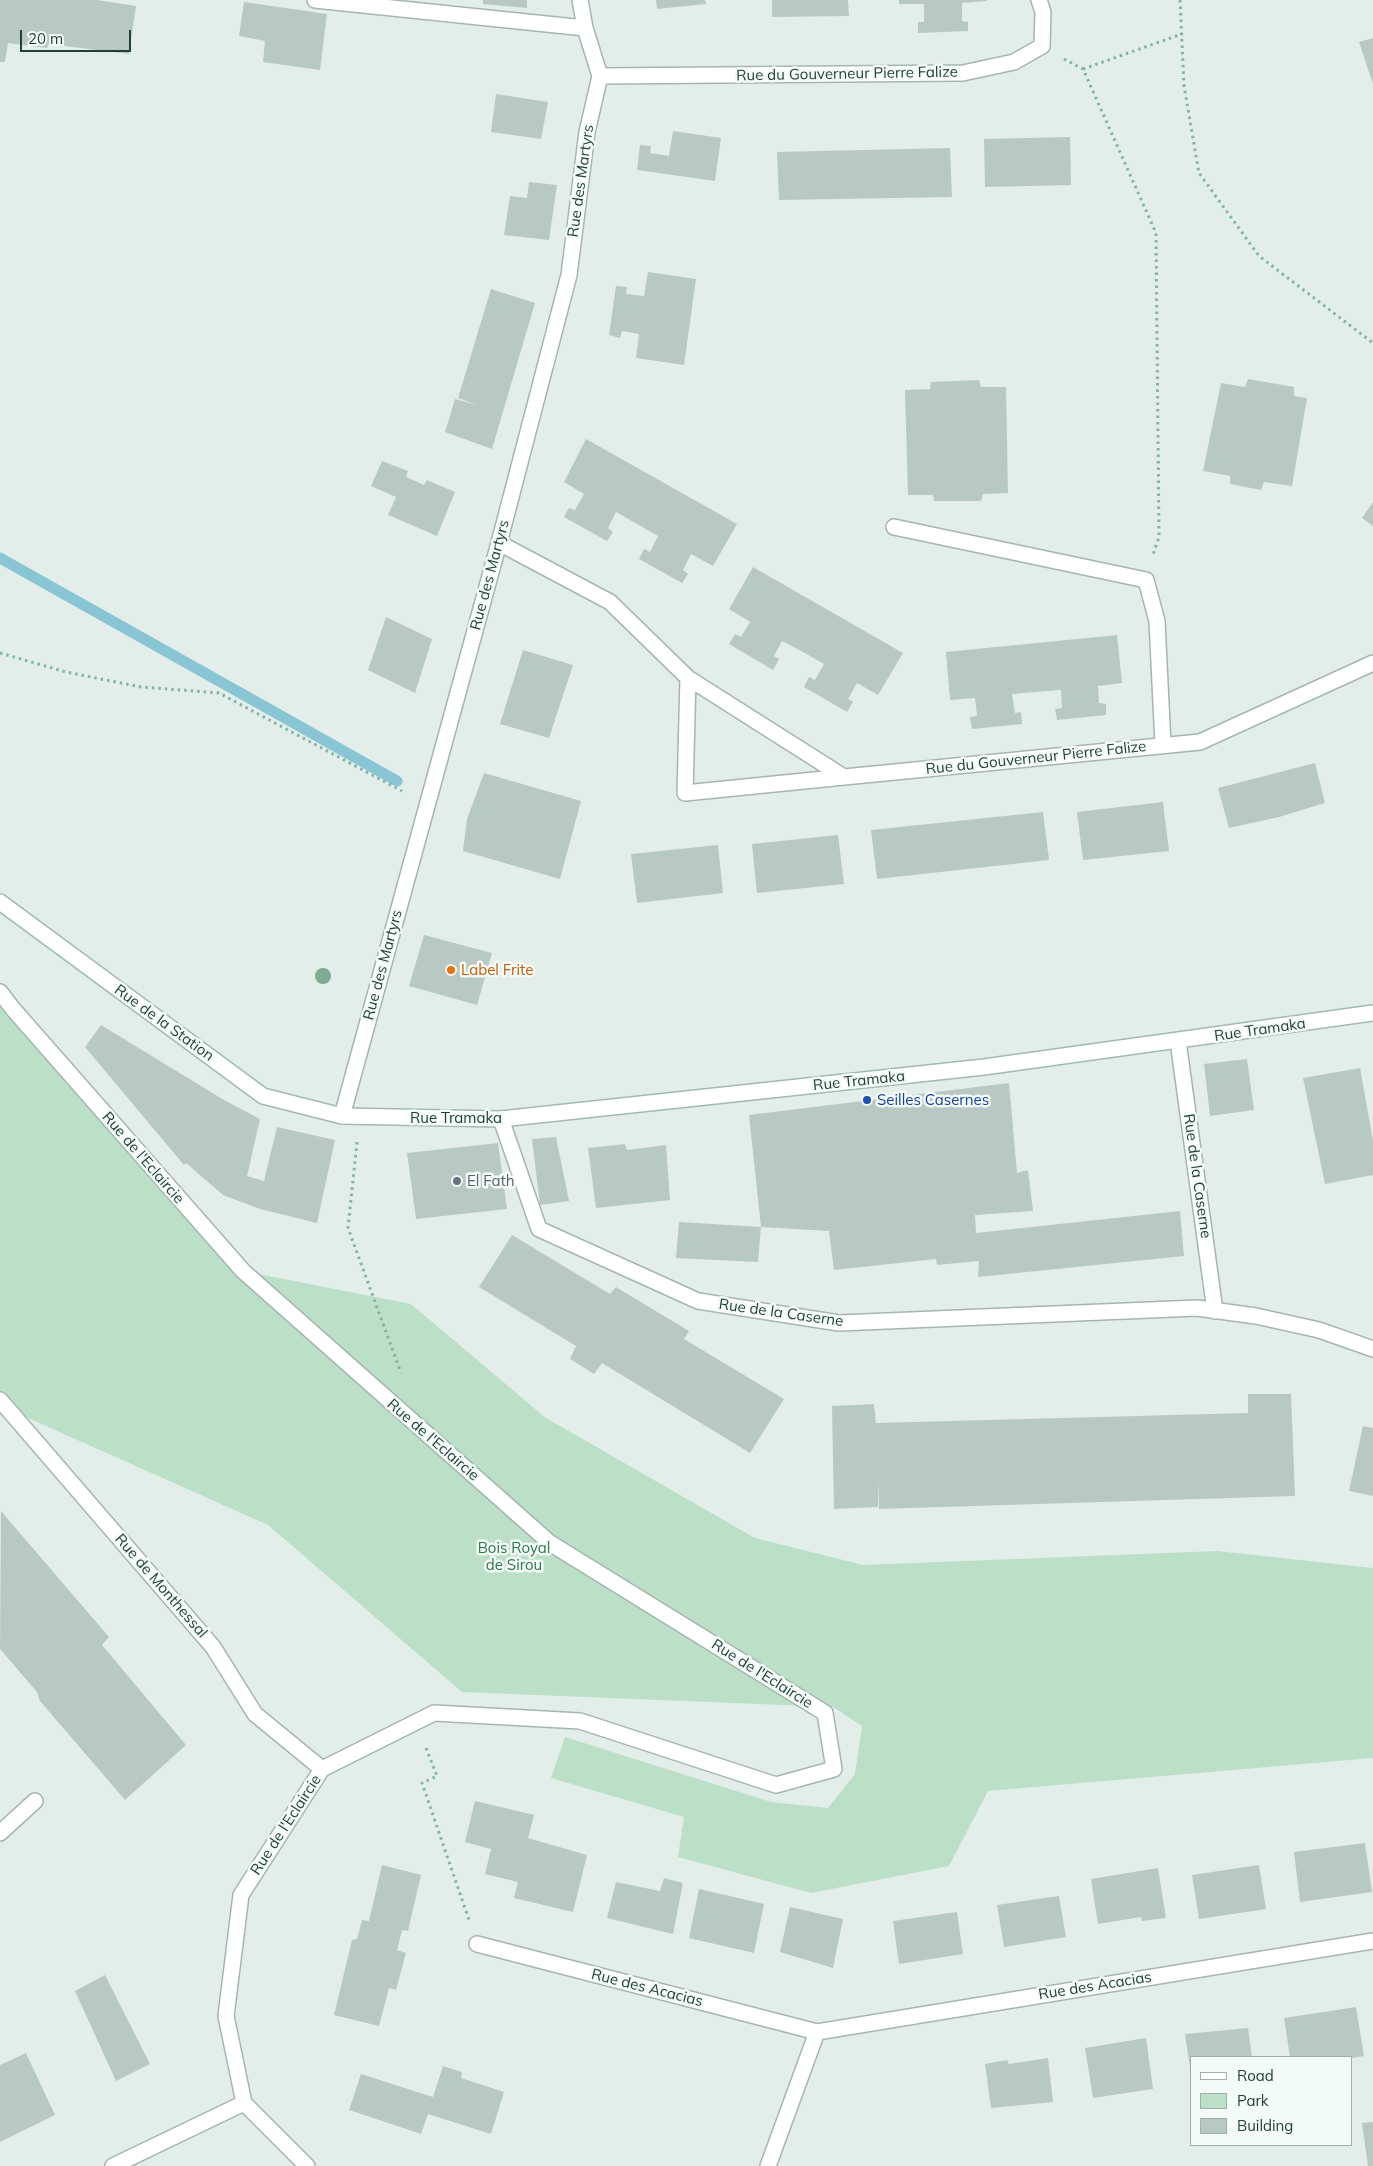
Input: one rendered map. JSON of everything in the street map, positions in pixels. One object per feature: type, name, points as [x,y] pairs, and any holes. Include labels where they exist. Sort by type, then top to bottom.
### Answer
[{"type":"street","points":[[314,0],[585,28]]},
{"type":"street","points":[[580,0],[585,28],[600,76]]},
{"type":"street","points":[[1039,0],[1043,12],[1042,46]]},
{"type":"street","name":"Rue du Gouverneur Pierre Falize","points":[[600,76],[963,73],[1014,62],[1042,46]]},
{"type":"street","name":"Rue des Martyrs","points":[[342,1116],[499,543],[569,275],[587,132],[600,76]]},
{"type":"street","points":[[894,527],[1146,580]]},
{"type":"street","points":[[499,543],[610,602],[688,678],[844,777]]},
{"type":"street","name":"Rue du Gouverneur Pierre Falize","points":[[688,678],[685,793],[1163,746],[1157,621],[1146,580]]},
{"type":"street","points":[[1163,746],[1200,742],[1373,663]]},
{"type":"street","name":"Rue de la Station","points":[[0,902],[263,1096],[342,1116]]},
{"type":"street","name":"Rue de l'Eclaircie","points":[[0,992],[243,1271],[550,1543],[825,1712],[834,1769],[776,1785],[580,1720],[434,1713],[322,1770],[241,1896],[226,2016],[244,2103]]},
{"type":"street","name":"Rue Tramaka","points":[[342,1116],[501,1119],[984,1067],[1373,1013]]},
{"type":"street","name":"Rue de la Caserne","points":[[1178,1041],[1215,1311]]},
{"type":"street","name":"Rue de la Caserne","points":[[501,1119],[539,1229],[698,1301],[839,1323],[1197,1308],[1256,1316],[1319,1330],[1373,1349]]},
{"type":"street","name":"Rue de Monthessal","points":[[0,1400],[213,1647],[255,1714],[322,1770]]},
{"type":"street","points":[[0,1833],[35,1801]]},
{"type":"street","name":"Rue des Acacias","points":[[477,1944],[817,2032],[1373,1941]]},
{"type":"street","points":[[768,2166],[817,2032]]},
{"type":"street","points":[[113,2166],[244,2103],[307,2166]]},
{"type":"path","points":[[1180,0],[1184,86],[1199,173],[1259,256],[1373,343]]},
{"type":"path","points":[[1082,69],[1182,34]]},
{"type":"path","points":[[1042,46],[1082,69],[1156,233],[1159,536],[1146,580]]},
{"type":"path","points":[[0,654],[66,672],[141,687],[219,693],[427,805]]},
{"type":"path","points":[[360,1117],[348,1228],[401,1374]]},
{"type":"path","points":[[417,1722],[437,1776],[422,1783],[477,1944]]},
{"type":"green space","name":"Bois Royal de Sirou","points":[[0,992],[243,1271],[411,1304],[546,1418],[755,1538],[863,1565],[1217,1551],[1373,1568],[1373,1758],[988,1791],[949,1866],[811,1893],[678,1857],[684,1817],[551,1778],[565,1737],[771,1802],[828,1808],[855,1774],[862,1726],[833,1707],[462,1692],[268,1525],[8,1409],[0,1399]]},
{"type":"building","points":[[0,0],[97,0],[136,6],[129,54],[49,44],[47,48],[8,43],[5,62],[0,62]]},
{"type":"building","points":[[483,0],[527,0],[527,8],[483,4]]},
{"type":"building","points":[[656,0],[705,0],[706,4],[657,9]]},
{"type":"building","points":[[772,0],[848,0],[849,16],[772,17]]},
{"type":"building","points":[[899,0],[987,1],[962,3],[962,21],[968,22],[968,31],[918,33],[918,22],[924,22],[924,4],[899,4]]},
{"type":"building","points":[[244,2],[327,14],[320,70],[263,62],[265,41],[239,36]]},
{"type":"building","points":[[1373,38],[1373,84],[1359,42]]},
{"type":"building","points":[[496,94],[548,102],[541,139],[491,132]]},
{"type":"building","points":[[673,131],[721,138],[715,181],[637,170],[640,145],[651,146],[650,153],[669,156]]},
{"type":"building","points":[[1070,137],[1071,185],[985,187],[984,139]]},
{"type":"building","points":[[950,148],[952,197],[779,200],[777,152]]},
{"type":"building","points":[[529,182],[557,185],[549,240],[504,235],[510,196],[527,198]]},
{"type":"building","points":[[648,272],[696,279],[684,365],[636,358],[639,334],[622,331],[620,338],[609,335],[616,286],[627,287],[626,294],[644,296]]},
{"type":"building","points":[[491,289],[535,303],[492,449],[445,432],[455,399],[477,405],[458,398]]},
{"type":"building","points":[[1248,379],[1294,387],[1294,396],[1307,398],[1292,486],[1264,482],[1261,490],[1230,484],[1230,476],[1203,471],[1221,383],[1245,387]]},
{"type":"building","points":[[979,380],[981,387],[1006,387],[1008,493],[983,494],[981,501],[934,501],[933,495],[908,495],[905,390],[930,389],[931,382]]},
{"type":"building","points":[[586,439],[737,524],[713,566],[691,554],[683,570],[688,574],[682,583],[639,559],[644,549],[650,552],[658,536],[616,512],[608,528],[613,532],[607,541],[564,517],[569,508],[575,510],[584,494],[564,482]]},
{"type":"building","points":[[382,461],[408,471],[406,477],[424,485],[427,480],[455,492],[437,536],[388,515],[396,497],[371,486]]},
{"type":"building","points":[[1373,502],[1373,526],[1362,518]]},
{"type":"building","points":[[753,567],[903,653],[878,695],[857,683],[848,699],[853,702],[847,712],[804,687],[809,677],[815,680],[824,664],[782,641],[774,656],[779,659],[773,670],[729,644],[735,634],[741,637],[750,622],[729,609]]},
{"type":"building","points":[[386,617],[432,639],[415,693],[368,670]]},
{"type":"building","points":[[1117,635],[1122,683],[1098,686],[1099,703],[1106,704],[1106,715],[1057,720],[1055,709],[1062,708],[1061,690],[1012,694],[1015,713],[1021,712],[1022,724],[972,729],[970,717],[977,716],[975,698],[950,700],[946,652]]},
{"type":"building","points":[[523,650],[573,665],[549,738],[500,724]]},
{"type":"building","points":[[1315,763],[1325,803],[1279,817],[1229,828],[1218,788]]},
{"type":"building","points":[[484,773],[581,801],[560,879],[463,851],[467,819]]},
{"type":"building","points":[[1163,802],[1169,851],[1083,860],[1077,812]]},
{"type":"building","points":[[1043,812],[1049,860],[877,879],[871,830]]},
{"type":"building","points":[[838,835],[844,884],[757,893],[752,844]]},
{"type":"building","points":[[718,845],[723,893],[637,903],[631,854]]},
{"type":"building","name":"Label Frite","points":[[424,935],[492,953],[477,1005],[409,986]]},
{"type":"building","points":[[101,1025],[224,1100],[260,1119],[247,1176],[264,1181],[277,1127],[335,1140],[317,1223],[260,1209],[223,1195],[186,1163],[184,1165],[85,1047]]},
{"type":"building","points":[[1247,1059],[1254,1110],[1210,1116],[1204,1064]]},
{"type":"building","points":[[1360,1068],[1373,1141],[1373,1175],[1325,1184],[1303,1078]]},
{"type":"building","points":[[1009,1083],[1017,1173],[1028,1170],[1033,1211],[975,1215],[976,1233],[1180,1211],[1184,1256],[978,1277],[979,1261],[937,1265],[936,1259],[834,1270],[829,1231],[761,1227],[749,1115]]},
{"type":"building","points":[[556,1137],[569,1201],[540,1205],[532,1139]]},
{"type":"building","name":"El Fath","points":[[498,1143],[507,1209],[416,1219],[407,1153]]},
{"type":"building","points":[[625,1144],[627,1150],[666,1145],[670,1200],[596,1208],[588,1148]]},
{"type":"building","points":[[679,1222],[761,1227],[758,1262],[676,1258]]},
{"type":"building","points":[[512,1235],[610,1294],[616,1287],[689,1331],[684,1339],[784,1399],[750,1453],[602,1363],[594,1374],[570,1359],[576,1346],[479,1287]]},
{"type":"building","points":[[1248,1394],[1291,1394],[1295,1496],[879,1509],[878,1481],[878,1507],[834,1509],[832,1406],[874,1404],[876,1423],[1248,1413]]},
{"type":"building","points":[[1363,1426],[1373,1428],[1373,1496],[1349,1491]]},
{"type":"building","points":[[1,1511],[109,1637],[102,1645],[186,1745],[125,1800],[40,1701],[37,1692],[0,1649]]},
{"type":"building","points":[[475,1801],[534,1815],[528,1838],[587,1855],[573,1912],[514,1898],[518,1882],[485,1874],[491,1849],[465,1842]]},
{"type":"building","points":[[1365,1843],[1372,1892],[1300,1902],[1294,1852]]},
{"type":"building","points":[[382,1865],[421,1875],[408,1931],[402,1930],[397,1950],[406,1953],[396,1990],[389,1988],[379,2026],[334,2015],[352,1940],[357,1939],[362,1920],[369,1921]]},
{"type":"building","points":[[1259,1865],[1266,1909],[1199,1919],[1192,1875]]},
{"type":"building","points":[[1158,1868],[1166,1918],[1142,1921],[1141,1917],[1098,1924],[1091,1879]]},
{"type":"building","points":[[664,1878],[683,1883],[673,1934],[607,1918],[616,1882],[660,1891]]},
{"type":"building","points":[[699,1889],[764,1904],[754,1953],[689,1938]]},
{"type":"building","points":[[1059,1896],[1066,1937],[1004,1947],[997,1905]]},
{"type":"building","points":[[790,1907],[843,1919],[833,1968],[780,1952]]},
{"type":"building","points":[[957,1912],[963,1954],[899,1964],[893,1921]]},
{"type":"building","points":[[105,1975],[150,2064],[116,2081],[75,1991]]},
{"type":"building","points":[[1356,2007],[1364,2056],[1353,2058],[1353,2056],[1290,2056],[1284,2018]]},
{"type":"building","points":[[1248,2028],[1252,2056],[1190,2056],[1190,2067],[1185,2034]]},
{"type":"building","points":[[1146,2038],[1153,2089],[1093,2098],[1085,2048]]},
{"type":"building","points":[[26,2053],[55,2115],[0,2142],[0,2065]]},
{"type":"building","points":[[1048,2058],[1053,2102],[991,2108],[985,2064],[1007,2060],[1009,2064]]},
{"type":"building","points":[[443,2066],[462,2072],[461,2078],[504,2092],[491,2134],[428,2114],[421,2134],[349,2110],[361,2074],[433,2097]]},
{"type":"building","points":[[1373,2122],[1373,2166],[1368,2166],[1362,2123]]},
{"type":"waterway","points":[[0,558],[397,781]]},
{"type":"place","name":"Label Frite","points":[[451,970]]},
{"type":"place","name":"Seilles Casernes","points":[[867,1100]]},
{"type":"place","name":"El Fath","points":[[457,1181]]}]
